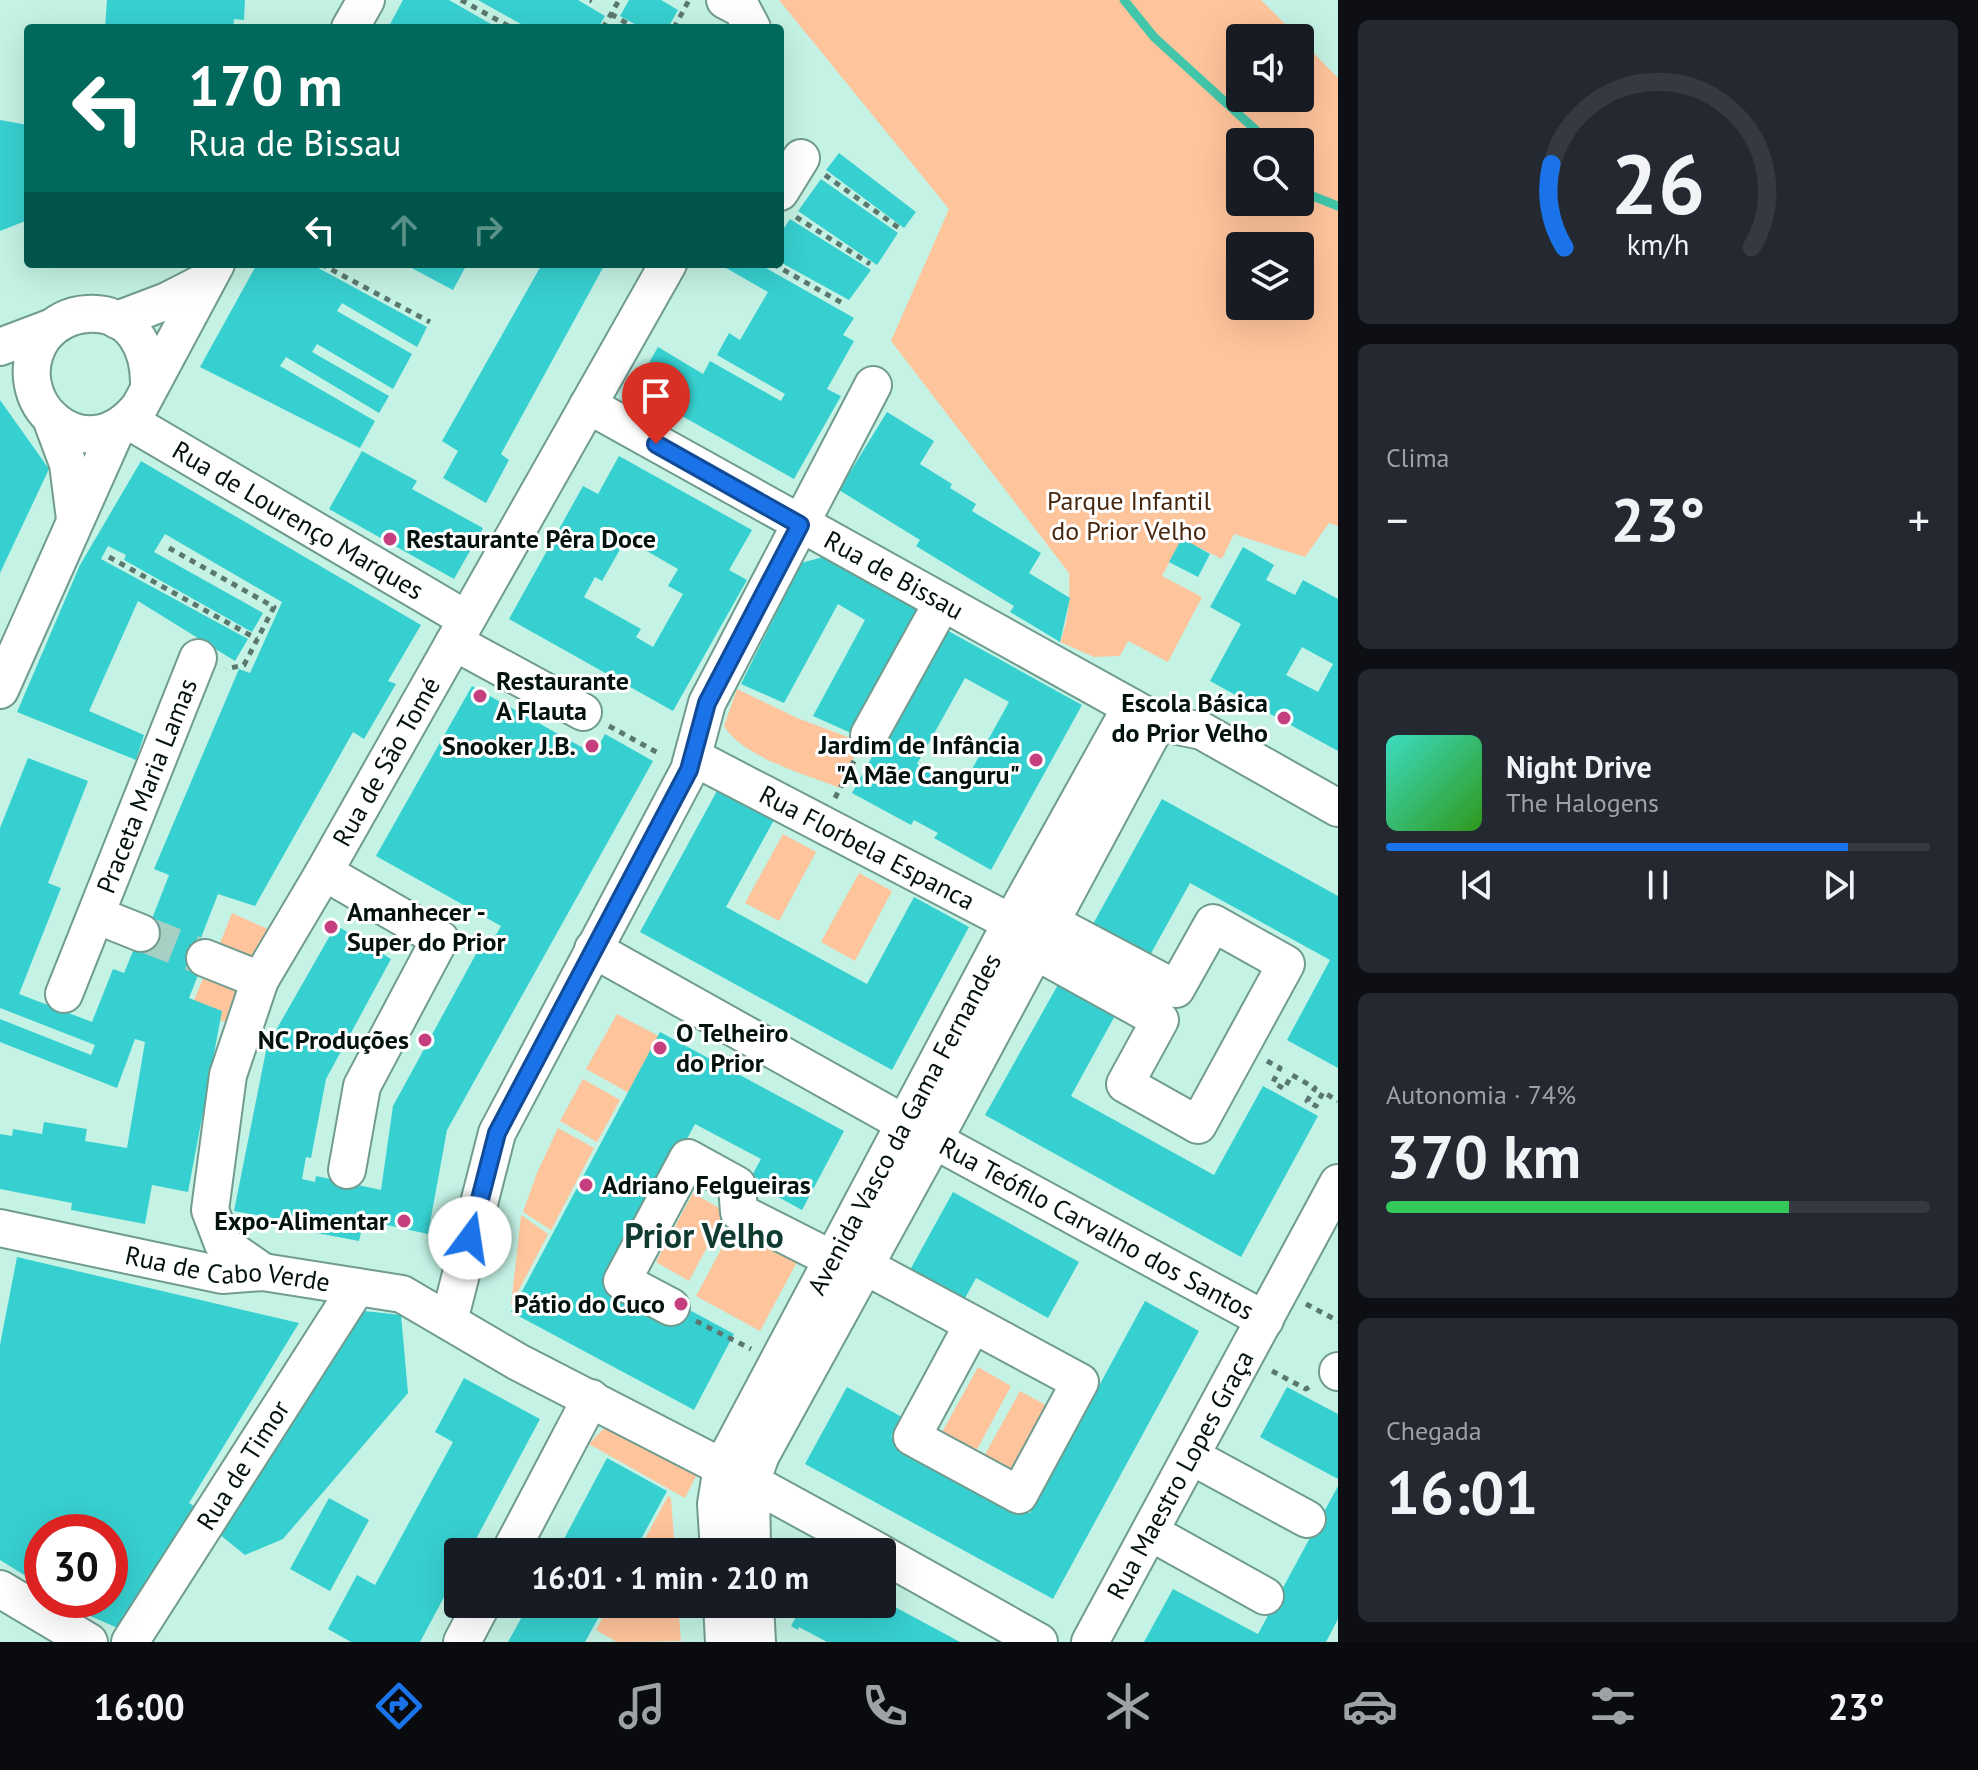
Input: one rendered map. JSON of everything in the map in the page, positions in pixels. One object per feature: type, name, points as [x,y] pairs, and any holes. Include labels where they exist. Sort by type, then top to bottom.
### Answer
[{"type":"street","points":[[352,24],[366,0]]},
{"type":"street","points":[[725,0],[742,9],[750,24]]},
{"type":"street","name":"Rua de São Tomé","points":[[263,1272],[223,1244],[210,1210],[228,1075],[260,980],[666,268]]},
{"type":"street","points":[[117,320],[167,301],[211,272]]},
{"type":"street","points":[[0,690],[75,520],[123,424],[149,387],[211,272]]},
{"type":"street","points":[[0,347],[76,315],[90,313],[117,320],[133,332],[145,348],[150,367],[149,387]]},
{"type":"street","points":[[50,328],[37,344],[31,365],[31,386],[38,405],[52,421],[71,432],[89,435],[123,424]]},
{"type":"street","points":[[449,1321],[497,1133],[695,758],[707,703],[873,385]]},
{"type":"street","name":"Rua de Bissau","points":[[588,405],[1145,714]]},
{"type":"street","points":[[52,421],[68,464],[75,520]]},
{"type":"street","name":"Rua de Lourenço Marques","points":[[123,424],[460,631],[583,712]]},
{"type":"street","points":[[869,735],[942,603]]},
{"type":"street","name":"Praceta Maria Lamas","points":[[64,994],[198,658]]},
{"type":"street","points":[[1145,714],[1202,731],[1338,808]]},
{"type":"street","name":"Avenida Vasco da Gama Fernandes","points":[[736,1474],[761,1455],[848,1262],[1034,933],[1145,714]]},
{"type":"street","name":"Rua Florbela Espanca","points":[[695,758],[1168,1004]]},
{"type":"street","points":[[324,872],[440,939],[362,1086],[347,1170]]},
{"type":"street","name":"Praceta Maria Lamas","points":[[96,915],[141,933]]},
{"type":"street","points":[[1213,923],[1286,964],[1198,1125],[1125,1084],[1168,1004],[1213,923]]},
{"type":"street","name":"Rua Teófilo Carvalho dos Santos","points":[[593,949],[919,1132],[1265,1320]]},
{"type":"street","points":[[205,958],[260,980]]},
{"type":"street","points":[[671,1307],[622,1281],[688,1158],[737,1185],[739,1212],[973,1324],[1080,1382],[1019,1495],[912,1437],[973,1324]]},
{"type":"street","name":"Rua Maestro Lopes Graça","points":[[1090,1642],[1338,1183]]},
{"type":"street","name":"Rua de Cabo Verde","points":[[0,1228],[222,1275],[263,1272],[402,1294],[518,1362],[853,1538]]},
{"type":"street","name":"Avenida Vasco da Gama Fernandes","points":[[718,1538],[716,1504],[736,1474],[777,1362],[848,1262]]},
{"type":"street","name":"Rua de Timor","points":[[130,1642],[357,1287]]},
{"type":"street","points":[[517,1538],[591,1398]]},
{"type":"street","points":[[1191,1456],[1307,1519]]},
{"type":"street","name":"Avenida Vasco da Gama Fernandes","points":[[736,1474],[749,1538]]},
{"type":"street","points":[[1150,1532],[1265,1596]]},
{"type":"street","name":"Rua de Cabo Verde","points":[[896,1561],[1039,1642]]},
{"type":"street","points":[[0,1589],[89,1642]]},
{"type":"street","points":[[462,1642],[475,1618]]},
{"type":"street","points":[[723,1618],[724,1642]]},
{"type":"street","points":[[756,1618],[757,1642]]},
{"type":"path","points":[[461,0],[505,24]]},
{"type":"path","points":[[605,24],[619,0]]},
{"type":"path","points":[[676,24],[689,0]]},
{"type":"path","points":[[611,14],[628,24]]},
{"type":"path","points":[[788,186],[899,228]]},
{"type":"path","points":[[788,186],[870,264]]},
{"type":"path","points":[[329,268],[430,322]]},
{"type":"path","points":[[780,268],[844,304]]},
{"type":"path","points":[[109,557],[257,639],[274,607],[169,548]]},
{"type":"path","points":[[620,732],[656,751]]},
{"type":"path","points":[[1242,1047],[1280,1068],[1273,1082],[1284,1089],[1292,1075],[1315,1088],[1307,1101],[1316,1106],[1323,1092],[1338,1101]]},
{"type":"path","points":[[1305,1303],[1338,1321]]},
{"type":"path","points":[[671,1307],[777,1362]]},
{"type":"green space","name":"Parque Infantil do Prior Velho","points":[[779,0],[1261,0],[1285,24],[1226,24],[1226,112],[1314,112],[1314,53],[1338,78],[1338,526],[1329,523],[1305,557],[1234,534],[1222,559],[1182,539],[1162,576],[1202,597],[1168,662],[1128,641],[1120,656],[1094,657],[1060,642],[1068,608],[1069,573],[891,341],[949,209]]},
{"type":"green space","points":[[737,689],[797,718],[861,742],[840,788],[776,764],[733,737],[724,726]]},
{"type":"green space","points":[[783,834],[816,852],[779,921],[745,903]]},
{"type":"green space","points":[[859,873],[892,891],[855,961],[821,942]]},
{"type":"green space","points":[[232,913],[272,931],[255,972],[215,956]]},
{"type":"green space","points":[[207,969],[246,983],[231,1024],[190,1010]]},
{"type":"green space","points":[[617,1014],[668,1041],[640,1099],[586,1069]]},
{"type":"green space","points":[[583,1079],[620,1100],[597,1142],[560,1121]]},
{"type":"green space","points":[[558,1128],[594,1148],[551,1230],[523,1212]]},
{"type":"green space","points":[[693,1193],[726,1212],[689,1281],[656,1262]]},
{"type":"green space","points":[[521,1216],[548,1234],[511,1305]]},
{"type":"green space","points":[[733,1227],[797,1262],[760,1331],[696,1296]]},
{"type":"green space","points":[[978,1367],[1011,1386],[974,1455],[940,1436]]},
{"type":"green space","points":[[1020,1391],[1053,1409],[1016,1478],[982,1460]]},
{"type":"green space","points":[[609,1423],[702,1464],[685,1498],[589,1444]]},
{"type":"green space","points":[[668,1496],[671,1498],[674,1538],[646,1538]]},
{"type":"green space","points":[[602,1618],[679,1618],[681,1641],[617,1642],[596,1630]]},
{"type":"building","points":[[107,0],[245,0],[244,20],[234,19],[233,24],[105,24]]},
{"type":"building","points":[[403,0],[449,0],[491,24],[390,24]]},
{"type":"building","points":[[478,0],[578,0],[605,16],[600,24],[521,24]]},
{"type":"building","points":[[629,0],[661,0],[678,10],[670,24],[635,24],[620,16]]},
{"type":"building","points":[[0,120],[24,124],[24,222],[0,231]]},
{"type":"building","points":[[839,153],[916,212],[904,228],[826,170]]},
{"type":"building","points":[[821,179],[898,233],[877,265],[798,211]]},
{"type":"building","points":[[790,219],[871,270],[849,300],[784,264],[784,228]]},
{"type":"building","points":[[255,268],[318,268],[427,327],[417,347],[342,303],[337,311],[412,354],[393,389],[317,344],[312,352],[389,396],[379,413],[286,357],[280,366],[375,421],[360,448],[200,367]]},
{"type":"building","points":[[412,268],[465,268],[453,290]]},
{"type":"building","points":[[540,268],[603,268],[501,454],[509,460],[486,503],[443,478],[458,451],[442,441]]},
{"type":"building","points":[[726,268],[766,268],[854,318],[843,335],[854,341],[827,389],[841,396],[794,479],[634,389],[658,347],[703,374],[710,361],[781,401],[785,394],[717,355],[729,333],[740,340],[768,292]]},
{"type":"building","points":[[0,400],[49,469],[0,573]]},
{"type":"building","points":[[887,412],[934,441],[920,464],[976,504],[972,511],[1041,553],[1029,573],[1070,598],[1060,642],[1010,612],[1014,606],[916,546],[920,540],[839,490]]},
{"type":"building","points":[[362,451],[417,481],[412,489],[483,528],[454,579],[329,509]]},
{"type":"building","points":[[619,456],[752,530],[729,570],[747,580],[673,711],[509,619],[583,486],[598,494]],"holes":[[[626,539],[678,569],[668,586],[683,594],[653,647],[636,637],[641,629],[584,597],[595,577],[602,581]]]},
{"type":"building","points":[[141,461],[421,625],[388,681],[396,684],[364,739],[353,732],[255,906],[218,894],[199,943],[209,947],[189,998],[222,1011],[188,1192],[152,1185],[145,1224],[71,1210],[72,1203],[0,1189],[0,1134],[12,1136],[13,1129],[42,1134],[44,1122],[87,1129],[85,1141],[127,1148],[145,1042],[135,1039],[117,1088],[0,1042],[0,1019],[91,1055],[95,1045],[0,1008],[0,828],[28,758],[88,781],[48,883],[61,888],[19,994],[92,1022],[113,969],[124,973],[145,922],[150,924],[169,875],[154,869],[239,669],[250,673],[282,602],[165,534],[154,552],[263,613],[252,632],[124,560],[126,555],[108,546],[101,559],[248,639],[235,661],[138,601],[89,711],[144,735],[136,760],[17,712],[80,565]]},
{"type":"building","points":[[1182,538],[1210,554],[1198,577],[1169,562]]},
{"type":"building","points":[[1243,547],[1274,565],[1266,580],[1295,595],[1303,580],[1338,599],[1338,751],[1210,681],[1241,624],[1210,607]],"holes":[[[1302,647],[1333,664],[1318,692],[1286,675]]]},
{"type":"building","points":[[823,557],[921,612],[851,733],[813,716],[865,620],[838,604],[784,703],[741,684],[801,563]]},
{"type":"building","points":[[943,628],[1082,705],[991,870],[934,838],[938,833],[914,820],[911,825],[852,793]],"holes":[[[965,678],[1009,702],[961,789],[917,764]]]},
{"type":"building","points":[[472,686],[594,754],[605,734],[653,761],[447,1130],[428,1234],[364,1220],[359,1241],[306,1231],[307,1224],[234,1211],[267,1046],[336,925],[391,959],[326,1079],[311,1158],[306,1157],[302,1179],[315,1182],[316,1176],[381,1190],[393,1106],[482,943],[489,947],[501,926],[376,856]]},
{"type":"building","points":[[718,789],[774,820],[726,907],[867,984],[914,897],[969,927],[892,1070],[640,932]]},
{"type":"building","points":[[1162,799],[1338,896],[1338,1068],[1287,1040],[1330,960],[1190,883],[1144,966],[1087,935]]},
{"type":"building","points":[[1060,981],[1117,1012],[1071,1096],[1214,1175],[1263,1086],[1318,1116],[1241,1257],[985,1115]]},
{"type":"building","points":[[660,1032],[844,1131],[802,1210],[749,1181],[761,1159],[695,1124],[606,1290],[674,1327],[684,1307],[734,1334],[694,1410],[511,1312]]},
{"type":"building","points":[[953,1192],[1079,1262],[1048,1318],[976,1278],[964,1300],[910,1270]]},
{"type":"building","points":[[17,1257],[299,1323],[189,1503],[205,1513],[127,1632],[95,1618],[128,1618],[128,1514],[24,1514],[24,1575],[0,1560],[0,1345]]},
{"type":"building","points":[[1145,1301],[1199,1331],[1053,1599],[805,1464],[847,1387],[902,1417],[891,1437],[1030,1513]]},
{"type":"building","points":[[355,1310],[401,1315],[408,1393],[283,1539],[245,1555],[219,1534]]},
{"type":"building","points":[[464,1378],[540,1419],[476,1538],[444,1538],[444,1597],[420,1642],[351,1642],[328,1629],[357,1575],[375,1585],[453,1442],[435,1432]]},
{"type":"building","points":[[1287,1387],[1338,1414],[1338,1479],[1260,1437]]},
{"type":"building","points":[[607,1458],[667,1491],[642,1538],[564,1538]]},
{"type":"building","points":[[1338,1486],[1338,1619],[1326,1642],[1144,1642],[1173,1589],[1258,1634]]},
{"type":"building","points":[[329,1498],[369,1520],[330,1591],[290,1569]]},
{"type":"building","points":[[896,1608],[960,1642],[827,1642],[791,1626],[795,1618],[896,1618]]},
{"type":"building","points":[[521,1618],[598,1618],[585,1642],[508,1642]]},
{"type":"waterway","points":[[1124,0],[1154,37],[1254,128]]},
{"type":"waterway","points":[[1314,197],[1338,206]]},
{"type":"tunnel","points":[[141,933],[205,958]]},
{"type":"place","name":"Restaurante Pêra Doce","points":[[390,539]]},
{"type":"place","name":"Restaurante A Flauta","points":[[480,696]]},
{"type":"place","name":"Escola Básica do Prior Velho","points":[[1284,718]]},
{"type":"place","name":"Snooker J.B.","points":[[592,746]]},
{"type":"place","name":"Jardim de Infância \"A Mãe Canguru\"","points":[[1036,760]]},
{"type":"place","name":"Amanhecer - Super do Prior","points":[[331,927]]},
{"type":"place","name":"NC Produções","points":[[425,1040]]},
{"type":"place","name":"O Telheiro do Prior","points":[[660,1048]]},
{"type":"place","name":"Adriano Felgueiras","points":[[586,1185]]},
{"type":"place","name":"Expo-Alimentar","points":[[404,1221]]},
{"type":"place","name":"Pátio do Cuco","points":[[681,1304]]},
{"type":"district","name":"Prior Velho","points":[[704,1236]]},
{"type":"route","points":[[470,1238],[497,1133],[695,758],[707,703],[800,525],[656,444]]}]
